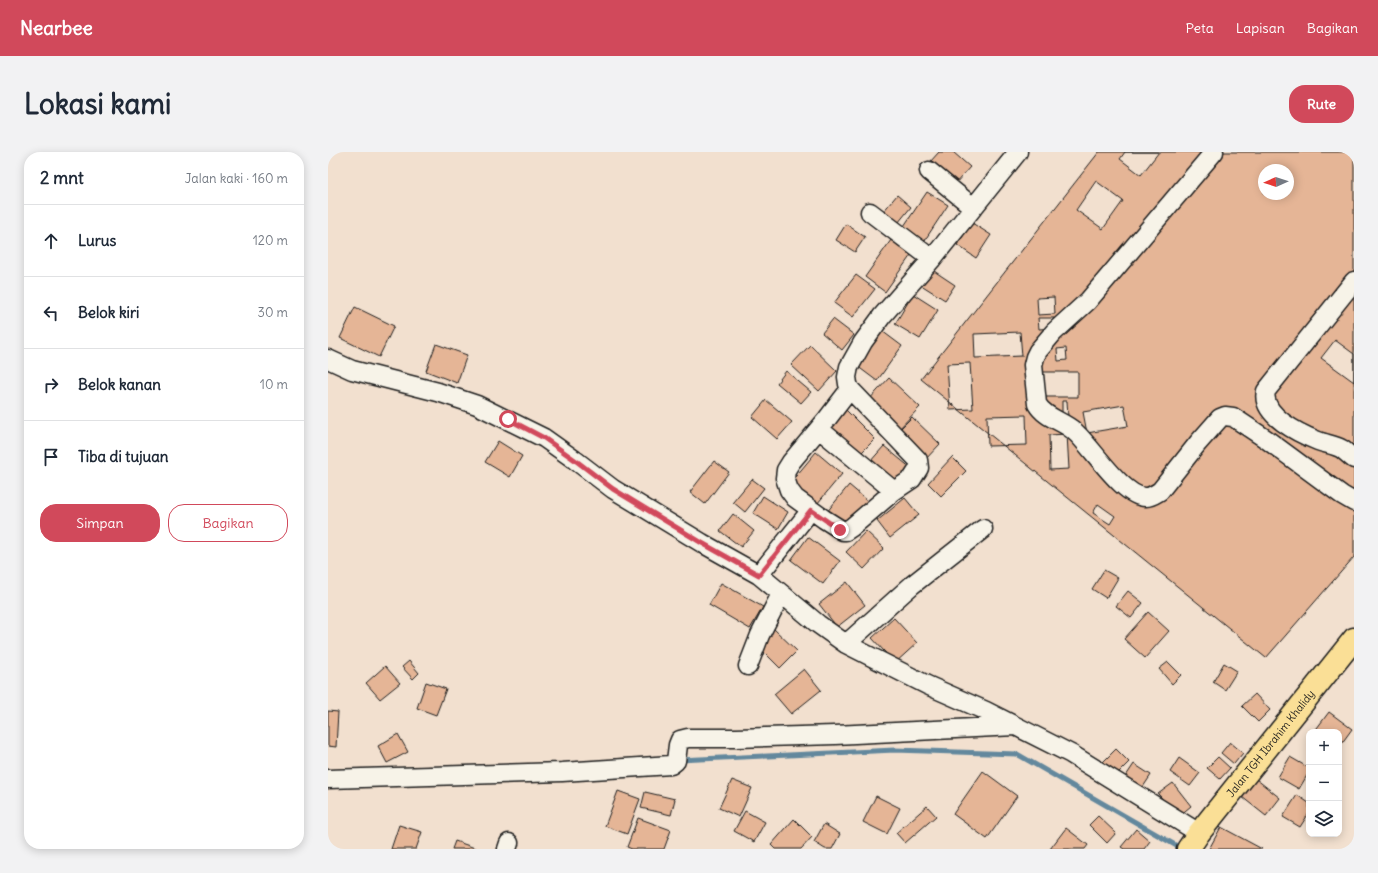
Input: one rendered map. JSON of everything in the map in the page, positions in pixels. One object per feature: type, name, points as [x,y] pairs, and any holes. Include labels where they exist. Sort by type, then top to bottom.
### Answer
[{"type":"main road","name":"Jalan TGH Ibrahim Khalidy","points":[[1195,840],[1354,639]]},
{"type":"street","points":[[850,389],[791,462],[786,470],[785,478],[789,490],[795,498],[834,526],[846,531],[912,478],[917,473],[920,465],[918,460],[850,389],[847,377],[849,368],[856,353],[882,316],[932,259],[1018,152]]},
{"type":"street","points":[[1214,152],[1088,301],[1054,332],[1038,351],[1033,365],[1037,404],[1050,416],[1073,429],[1116,478],[1136,495],[1145,497],[1152,496],[1160,491],[1220,418],[1228,416],[1233,417],[1266,439],[1302,467],[1354,502]]},
{"type":"street","points":[[930,171],[973,207]]},
{"type":"street","points":[[870,212],[932,259]]},
{"type":"street","points":[[1354,281],[1266,391],[1265,396],[1269,407],[1283,422],[1317,440],[1341,449],[1354,459]]},
{"type":"street","points":[[328,358],[352,370],[438,392],[477,404],[544,438],[613,489],[702,543],[759,575],[818,624],[846,644],[927,685],[1071,754],[1195,840]]},
{"type":"street","points":[[819,429],[894,491]]},
{"type":"street","points":[[759,575],[811,510]]},
{"type":"street","points":[[846,644],[912,585],[983,529]]},
{"type":"street","points":[[748,666],[758,640],[781,594]]},
{"type":"street","points":[[328,779],[562,772],[671,764],[677,753],[680,740],[688,738],[835,735],[1015,726]]},
{"type":"building","points":[[939,152],[953,152],[970,167],[955,184],[930,162]]},
{"type":"building","points":[[1099,152],[1354,152],[1354,557],[1266,658],[921,379]]},
{"type":"building","points":[[1125,152],[1159,152],[1141,175],[1120,159]]},
{"type":"building","points":[[1096,181],[1123,201],[1103,229],[1076,210]]},
{"type":"building","points":[[927,192],[948,205],[923,243],[902,229]]},
{"type":"building","points":[[897,195],[911,207],[898,223],[883,212]]},
{"type":"building","points":[[972,223],[991,235],[976,258],[957,245]]},
{"type":"building","points":[[846,224],[865,237],[855,252],[836,240]]},
{"type":"building","points":[[891,240],[911,255],[885,292],[865,277]]},
{"type":"building","points":[[928,267],[955,285],[945,300],[918,283]]},
{"type":"building","points":[[856,275],[875,289],[853,317],[834,303]]},
{"type":"building","points":[[913,294],[938,310],[920,339],[895,324]]},
{"type":"building","points":[[1054,297],[1055,314],[1038,315],[1037,298]]},
{"type":"building","points":[[355,307],[394,326],[379,357],[340,338]]},
{"type":"building","points":[[1038,318],[1054,318],[1054,328],[1039,329]]},
{"type":"building","points":[[833,319],[854,335],[842,350],[822,333]]},
{"type":"building","points":[[882,331],[902,346],[877,381],[857,366]]},
{"type":"building","points":[[1020,332],[1022,356],[975,358],[974,334]]},
{"type":"building","points":[[1335,340],[1354,354],[1354,382],[1321,358]]},
{"type":"building","points":[[436,344],[467,355],[457,383],[426,371]]},
{"type":"building","points":[[810,345],[837,371],[819,391],[791,365]]},
{"type":"building","points":[[1066,348],[1067,360],[1058,361],[1057,349]]},
{"type":"building","points":[[970,363],[973,409],[950,410],[947,364]]},
{"type":"building","points":[[786,371],[811,392],[801,403],[777,383]]},
{"type":"building","points":[[1042,372],[1078,372],[1078,397],[1042,397]]},
{"type":"building","points":[[889,378],[920,407],[897,431],[866,403]]},
{"type":"building","points":[[766,400],[792,422],[777,439],[752,417]]},
{"type":"building","points":[[1062,401],[1067,401],[1068,417],[1062,417]]},
{"type":"building","points":[[1124,405],[1128,426],[1087,433],[1083,412]]},
{"type":"building","points":[[846,410],[875,439],[857,457],[828,428]]},
{"type":"building","points":[[1026,415],[1027,445],[988,446],[987,416]]},
{"type":"building","points":[[912,417],[940,444],[924,461],[896,433]]},
{"type":"building","points":[[1067,434],[1069,469],[1050,470],[1049,435]]},
{"type":"building","points":[[498,441],[522,456],[510,477],[485,462]]},
{"type":"building","points":[[884,446],[912,469],[897,487],[869,463]]},
{"type":"building","points":[[816,452],[842,474],[817,504],[791,482]]},
{"type":"building","points":[[952,457],[966,471],[941,496],[928,483]]},
{"type":"building","points":[[714,461],[729,472],[705,504],[690,492]]},
{"type":"building","points":[[752,479],[764,488],[745,512],[733,502]]},
{"type":"building","points":[[849,485],[869,502],[846,529],[826,513]]},
{"type":"building","points":[[763,496],[788,512],[778,529],[753,513]]},
{"type":"building","points":[[905,498],[919,515],[890,538],[877,521]]},
{"type":"building","points":[[1098,504],[1115,516],[1110,524],[1093,513]]},
{"type":"building","points":[[733,514],[754,531],[741,547],[720,531]]},
{"type":"building","points":[[866,531],[884,548],[864,569],[846,552]]},
{"type":"building","points":[[808,537],[840,561],[823,584],[791,560]]},
{"type":"building","points":[[1104,570],[1118,578],[1106,598],[1092,589]]},
{"type":"building","points":[[847,582],[865,605],[837,627],[819,604]]},
{"type":"building","points":[[721,583],[763,607],[750,629],[709,605]]},
{"type":"building","points":[[1128,591],[1143,603],[1131,618],[1116,606]]},
{"type":"building","points":[[1148,612],[1169,631],[1145,658],[1124,639]]},
{"type":"building","points":[[894,618],[917,643],[895,663],[872,638]]},
{"type":"building","points":[[774,629],[797,651],[780,668],[757,645]]},
{"type":"building","points":[[409,661],[419,673],[413,679],[402,667]]},
{"type":"building","points":[[1168,662],[1181,675],[1172,684],[1159,669]]},
{"type":"building","points":[[1224,663],[1237,671],[1225,690],[1213,682]]},
{"type":"building","points":[[385,666],[400,683],[380,699],[366,683]]},
{"type":"building","points":[[804,669],[821,690],[791,714],[774,694]]},
{"type":"building","points":[[426,682],[446,689],[436,715],[417,708]]},
{"type":"building","points":[[1255,694],[1270,710],[1258,722],[1242,706]]},
{"type":"building","points":[[328,711],[338,712],[336,747],[328,746]]},
{"type":"building","points":[[1329,712],[1352,729],[1342,743],[1342,729],[1316,729]]},
{"type":"building","points":[[398,734],[408,752],[387,763],[378,746]]},
{"type":"building","points":[[1230,742],[1243,753],[1234,764],[1221,753]]},
{"type":"building","points":[[1116,749],[1129,762],[1114,777],[1101,764]]},
{"type":"building","points":[[1218,757],[1230,768],[1220,779],[1207,768]]},
{"type":"building","points":[[1290,757],[1306,766],[1306,777],[1299,789],[1278,777]]},
{"type":"building","points":[[1179,758],[1200,773],[1190,786],[1170,772]]},
{"type":"building","points":[[1134,764],[1151,775],[1141,790],[1124,779]]},
{"type":"building","points":[[983,771],[1017,796],[987,839],[953,814]]},
{"type":"building","points":[[1256,779],[1280,798],[1266,816],[1242,797]]},
{"type":"building","points":[[732,780],[752,788],[739,817],[719,808]]},
{"type":"building","points":[[1173,783],[1191,806],[1179,816],[1158,794]]},
{"type":"building","points":[[618,791],[640,799],[627,834],[605,826]]},
{"type":"building","points":[[645,792],[675,799],[671,815],[641,808]]},
{"type":"building","points":[[1297,795],[1306,801],[1306,818],[1300,827],[1283,817]]},
{"type":"building","points":[[876,796],[900,808],[887,834],[863,822]]},
{"type":"building","points":[[927,806],[936,816],[905,843],[896,833]]},
{"type":"building","points":[[745,811],[765,822],[754,842],[734,831]]},
{"type":"building","points":[[1098,816],[1116,833],[1107,843],[1089,825]]},
{"type":"building","points":[[638,818],[671,830],[664,849],[632,849],[627,847]]},
{"type":"building","points":[[794,819],[812,837],[801,849],[775,849],[771,845]]},
{"type":"building","points":[[824,824],[840,834],[832,849],[825,849],[814,842]]},
{"type":"building","points":[[399,825],[422,832],[416,849],[391,849]]},
{"type":"building","points":[[1221,827],[1262,849],[1209,849]]},
{"type":"building","points":[[1066,828],[1088,845],[1085,849],[1050,849]]},
{"type":"building","points":[[1136,829],[1150,841],[1144,849],[1124,849],[1121,847]]},
{"type":"building","points":[[455,841],[478,849],[452,849]]},
{"type":"waterway","points":[[679,760],[895,750],[1017,754],[1182,849]]},
{"type":"route","points":[[508,419],[544,438],[613,489],[702,543],[759,575],[811,510],[840,530]]}]
